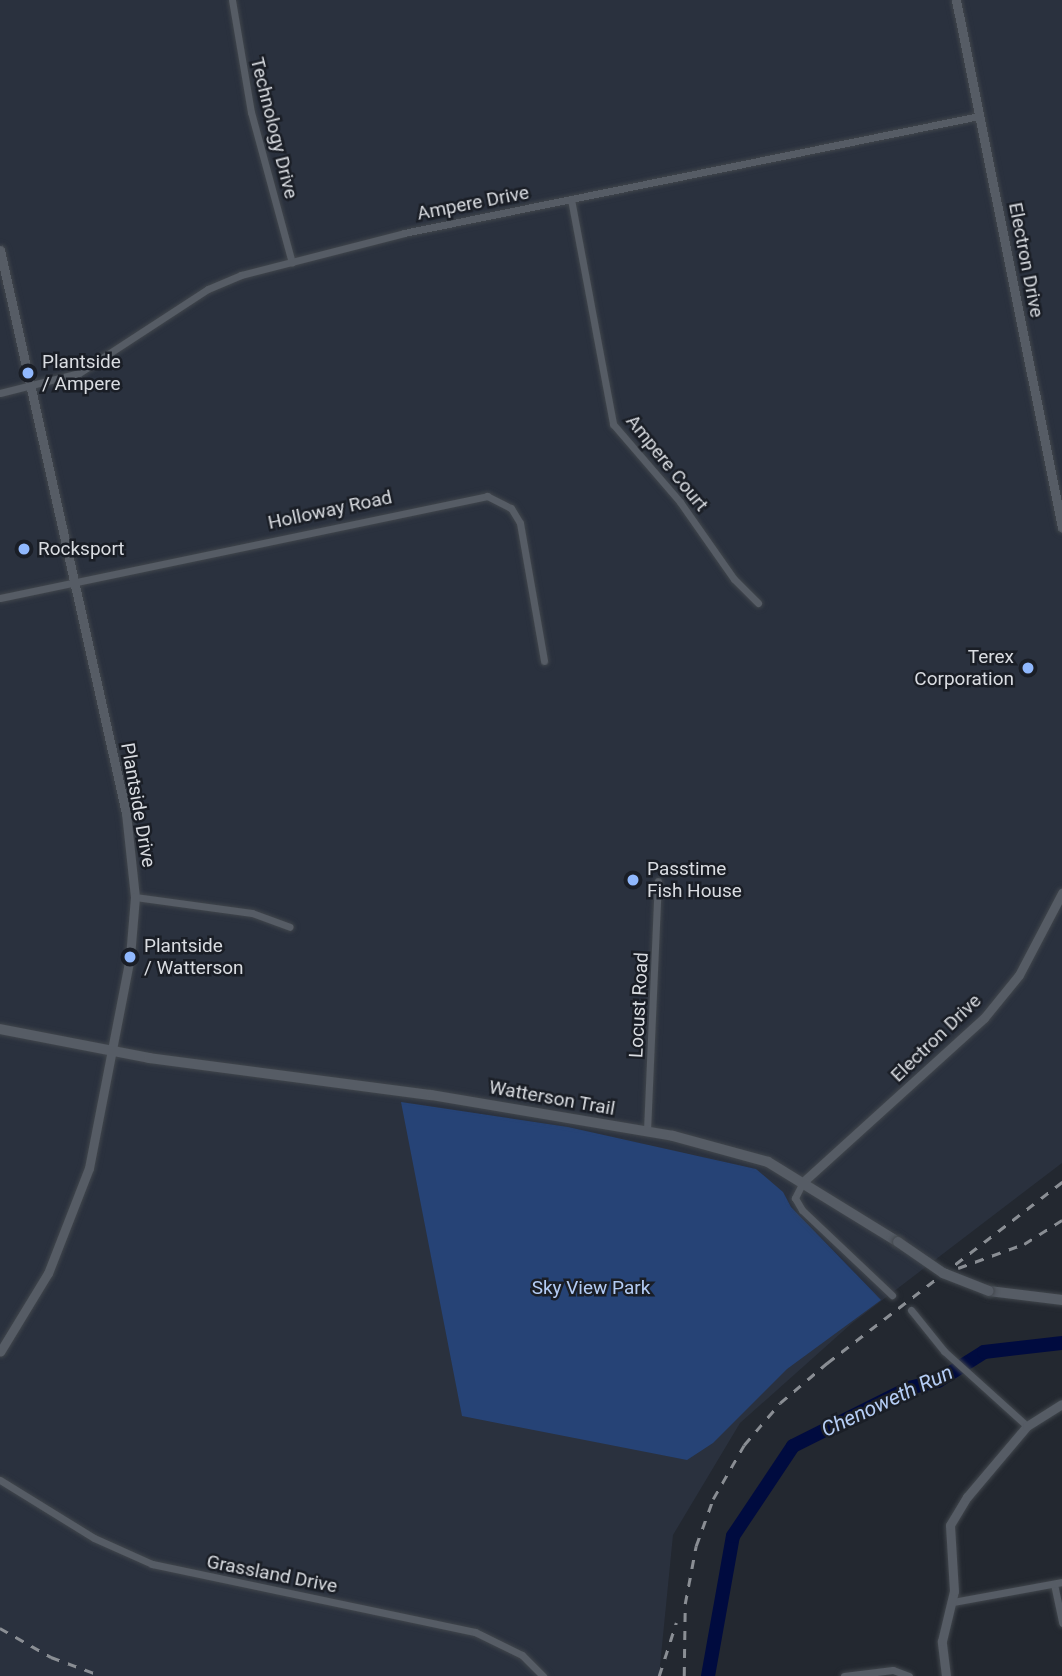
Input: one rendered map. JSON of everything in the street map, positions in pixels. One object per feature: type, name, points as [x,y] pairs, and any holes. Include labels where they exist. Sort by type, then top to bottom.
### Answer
[{"type":"main road","name":"Watterson Trail","points":[[0,1030],[113,1052],[431,1095],[647,1131],[754,1156],[803,1182],[943,1273],[989,1291],[1062,1300]]},
{"type":"street","name":"Technology Drive","points":[[233,0],[251,111],[292,263]]},
{"type":"street","name":"Electron Drive","points":[[956,0],[1062,527]]},
{"type":"street","name":"Ampere Drive","points":[[0,393],[93,366],[217,284],[400,233],[979,116]]},
{"type":"street","name":"Ampere Court","points":[[571,199],[613,424],[680,502],[734,579],[758,603]]},
{"type":"street","name":"Plantside Drive","points":[[0,250],[126,814],[135,897],[130,957],[113,1052],[81,1193],[48,1273],[0,1352]]},
{"type":"street","name":"Holloway Road","points":[[0,598],[487,496],[503,502],[520,523],[544,662]]},
{"type":"street","name":"Locust Road","points":[[647,1131],[658,881]]},
{"type":"street","name":"Electron Drive","points":[[803,1182],[984,1018],[1019,975],[1062,893]]},
{"type":"street","points":[[135,897],[252,913],[290,926]]},
{"type":"street","points":[[803,1182],[795,1198],[802,1210],[892,1295]]},
{"type":"street","points":[[911,1311],[952,1359],[1027,1426]]},
{"type":"street","points":[[946,1676],[942,1641],[953,1602],[950,1525],[967,1497],[1027,1426],[1062,1404]]},
{"type":"street","name":"Grassland Drive","points":[[0,1480],[94,1538],[152,1564],[475,1632],[522,1655],[543,1676]]},
{"type":"street","points":[[953,1602],[1058,1583],[1062,1623]]},
{"type":"street","points":[[844,1676],[893,1670],[909,1676]]},
{"type":"shaded area","points":[[0,0],[1062,0],[1062,1163],[851,1324],[740,1423],[673,1535],[659,1676],[0,1676]]},
{"type":"green space","name":"Sky View Park","points":[[401,1102],[568,1127],[756,1169],[783,1192],[791,1207],[881,1300],[787,1369],[713,1443],[687,1460],[462,1416]]},
{"type":"waterway","name":"Chenoweth Run","points":[[708,1676],[733,1536],[793,1446],[909,1388],[938,1381],[984,1352],[1062,1343]]},
{"type":"railway","points":[[684,1676],[685,1604],[696,1546],[713,1499],[744,1445],[780,1403],[827,1363],[1062,1182]]},
{"type":"railway","points":[[958,1268],[1024,1244],[1062,1220]]},
{"type":"railway","points":[[659,1676],[676,1623]]},
{"type":"railway","points":[[0,1628],[51,1657],[102,1676]]},
{"type":"place","name":"Plantside / Ampere","points":[[28,373]]},
{"type":"place","name":"Rocksport","points":[[24,549]]},
{"type":"place","name":"Terex Corporation","points":[[1028,668]]},
{"type":"place","name":"Passtime Fish House","points":[[633,880]]},
{"type":"place","name":"Plantside / Watterson","points":[[130,957]]}]
